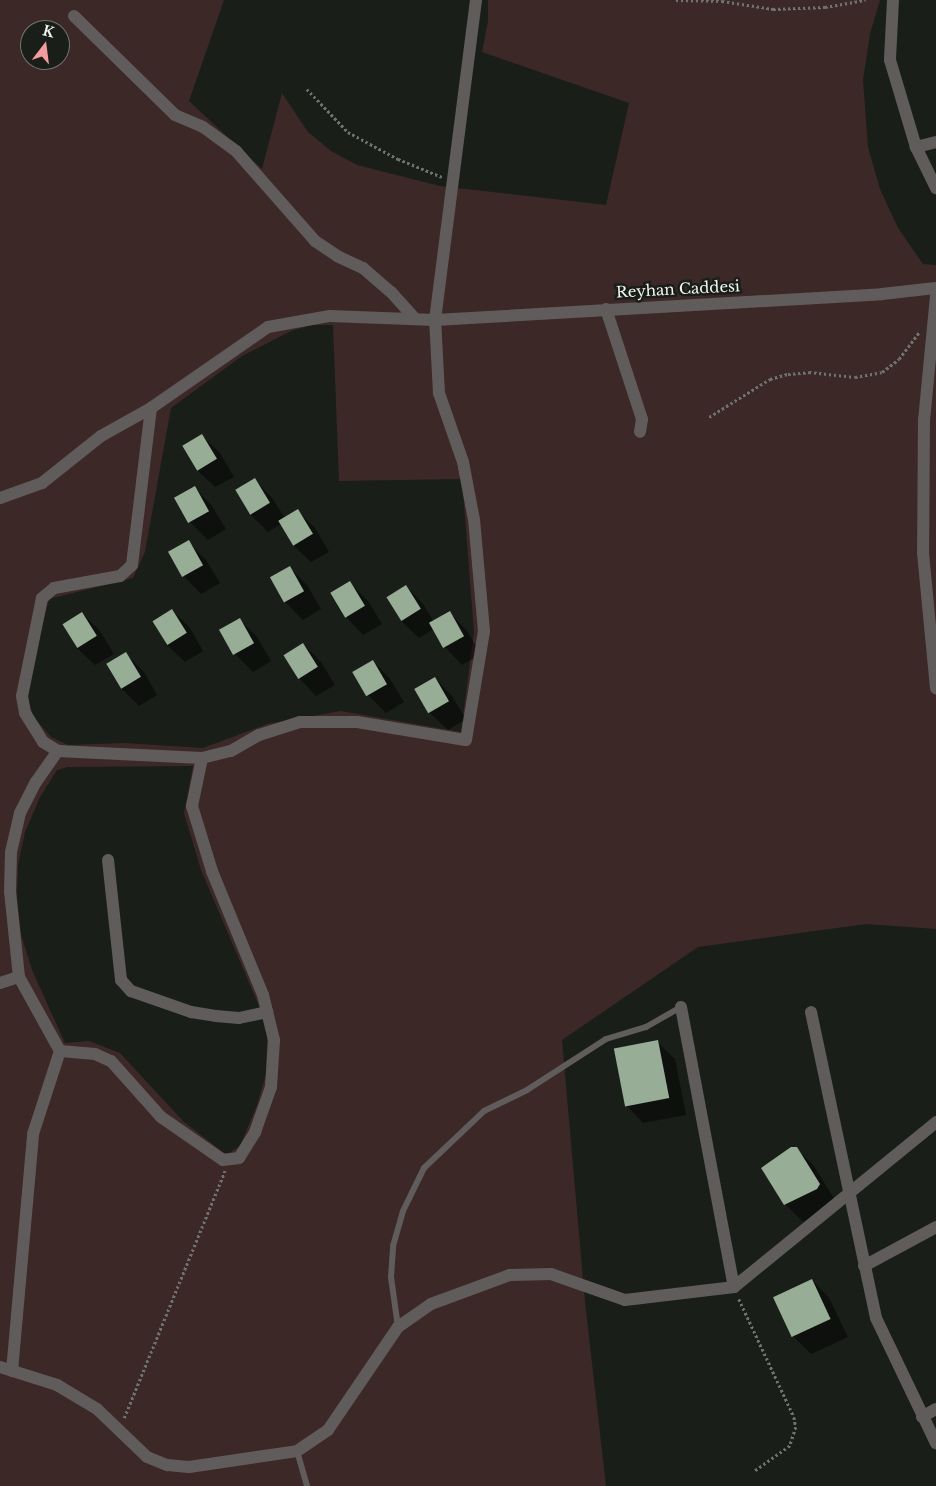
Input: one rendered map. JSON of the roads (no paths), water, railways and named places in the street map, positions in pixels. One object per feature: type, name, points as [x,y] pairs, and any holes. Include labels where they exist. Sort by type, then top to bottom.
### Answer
[{"type":"street","points":[[151,408],[132,565],[120,576],[54,588],[42,598],[22,696],[32,729],[58,752],[202,758],[231,751],[259,735],[300,722],[356,722],[466,740],[484,631],[474,520],[463,462],[439,393],[424,320],[450,180],[476,0]]},
{"type":"street","points":[[893,0],[890,60],[916,147],[936,188]]},
{"type":"street","points":[[74,16],[175,115],[202,126],[236,151],[315,241],[337,256],[363,268],[424,320]]},
{"type":"street","points":[[916,147],[936,142]]},
{"type":"street","name":"Reyhan Caddesi","points":[[0,498],[42,483],[101,436],[151,408],[268,327],[330,316],[424,320],[882,294],[936,288]]},
{"type":"street","points":[[936,296],[924,420],[922,553],[936,688]]},
{"type":"street","points":[[606,309],[642,419],[640,432]]},
{"type":"street","points":[[58,752],[36,782],[20,813],[11,852],[10,892],[19,977],[60,1051],[33,1134],[6,1369],[57,1385],[97,1409],[147,1456],[167,1465],[188,1467],[297,1451],[328,1430],[398,1326],[432,1304],[510,1275],[551,1274],[625,1300],[734,1287],[847,1192],[936,1122]]},
{"type":"street","points":[[60,1051],[94,1054],[111,1061],[161,1117],[229,1161],[238,1158],[248,1145],[271,1088],[274,1040],[263,995],[212,871],[192,806],[202,758]]},
{"type":"street","points":[[108,860],[121,980],[131,991],[191,1012],[216,1016],[238,1018],[267,1012]]},
{"type":"street","points":[[0,983],[19,977]]},
{"type":"street","points":[[681,1007],[734,1287]]},
{"type":"street","points":[[811,1012],[847,1192],[876,1318],[936,1443]]},
{"type":"street","points":[[864,1266],[936,1227]]},
{"type":"street","points":[[922,1417],[936,1410]]},
{"type":"lane","points":[[398,1326],[391,1277],[393,1246],[403,1211],[424,1168],[484,1111],[527,1090],[606,1038],[646,1027],[681,1007]]},
{"type":"lane","points":[[297,1451],[307,1486]]}]
